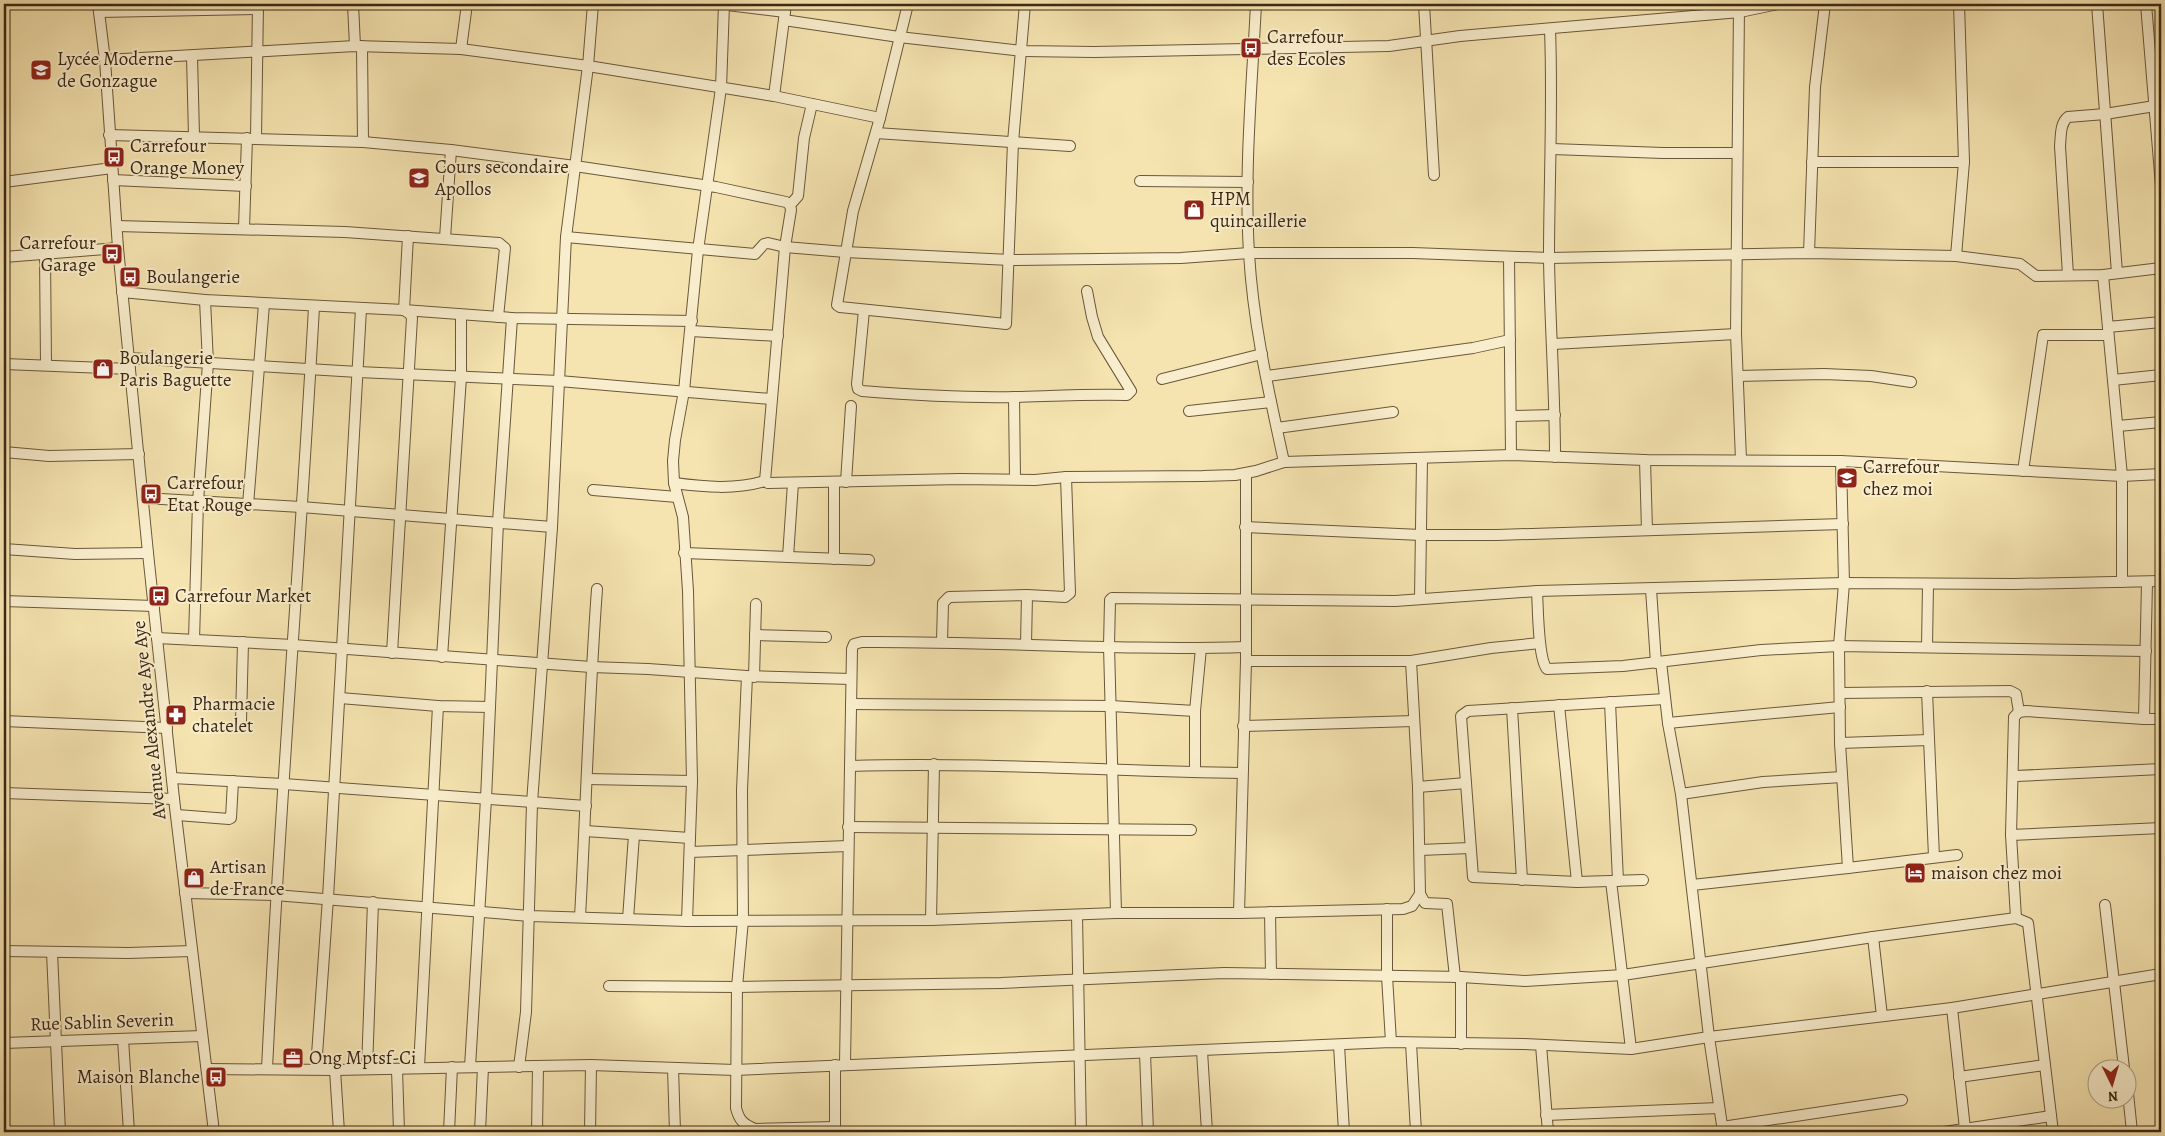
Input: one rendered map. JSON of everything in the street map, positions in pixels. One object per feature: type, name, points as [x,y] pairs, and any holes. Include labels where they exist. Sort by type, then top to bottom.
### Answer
[{"type":"street","points":[[353,4],[358,46],[363,142]]},
{"type":"street","points":[[461,49],[467,4]]},
{"type":"street","points":[[519,1066],[526,1012],[532,803],[552,527],[566,237],[588,66],[593,4]]},
{"type":"street","points":[[718,4],[785,12],[899,37],[1022,51],[1389,46],[1778,4]]},
{"type":"street","points":[[687,920],[692,781],[688,591],[683,517],[674,483],[675,440],[684,391],[698,250],[721,88],[724,4]]},
{"type":"street","points":[[908,4],[880,118],[853,211],[837,305],[864,310],[1006,324],[1010,260],[1013,142],[1025,4]]},
{"type":"street","points":[[1256,4],[1248,182],[1249,253],[1258,335],[1284,462]]},
{"type":"street","points":[[1424,4],[1434,175]]},
{"type":"street","points":[[1809,253],[1815,87],[1825,4]]},
{"type":"street","points":[[1956,256],[1964,162],[1959,4]]},
{"type":"street","points":[[2097,4],[2117,273]]},
{"type":"street","points":[[2146,4],[2157,105],[2161,186]]},
{"type":"street","points":[[98,8],[258,6],[258,52],[244,228]]},
{"type":"street","name":"Avenue Alexandre Aye Aye","points":[[98,8],[105,60],[118,248],[148,554],[174,799],[214,1132]]},
{"type":"street","points":[[1739,8],[1736,153],[1736,334],[1741,460]]},
{"type":"street","points":[[774,96],[785,12]]},
{"type":"street","points":[[1550,30],[1552,149],[1549,258],[1555,457]]},
{"type":"street","points":[[105,60],[358,46],[461,49],[588,66],[774,96],[880,118]]},
{"type":"street","points":[[192,56],[194,136]]},
{"type":"street","points":[[790,205],[798,196],[804,138],[812,104]]},
{"type":"street","points":[[2068,275],[2061,174],[2060,146],[2062,124],[2068,117],[2105,114],[2157,105]]},
{"type":"street","points":[[876,133],[1070,146]]},
{"type":"street","points":[[109,135],[363,142],[451,150],[707,186],[786,202],[790,205],[791,210],[785,247],[765,482]]},
{"type":"street","points":[[1552,149],[1663,154],[1736,153]]},
{"type":"street","points":[[445,238],[451,150]]},
{"type":"street","points":[[1812,162],[1964,162]]},
{"type":"street","points":[[4,182],[112,168]]},
{"type":"street","points":[[113,180],[246,186]]},
{"type":"street","points":[[1140,181],[1248,182]]},
{"type":"street","points":[[117,226],[244,228],[499,242],[504,248],[498,317]]},
{"type":"street","points":[[404,310],[408,236]]},
{"type":"street","points":[[566,237],[755,254],[764,244],[845,252],[1010,260],[1181,258],[1249,253],[1413,253],[1549,258],[1736,256],[1809,253],[1956,256],[2020,264],[2036,276],[2103,274],[2161,268]]},
{"type":"street","points":[[4,257],[118,248]]},
{"type":"street","points":[[45,254],[46,365]]},
{"type":"street","points":[[1509,257],[1511,455]]},
{"type":"street","points":[[2103,274],[2122,476],[2122,582]]},
{"type":"street","points":[[864,310],[857,384],[858,389],[862,391],[919,395],[1014,397],[1130,393],[1131,391],[1098,337],[1087,291]]},
{"type":"street","points":[[122,292],[205,300],[314,307],[404,310],[512,318],[563,318],[691,326],[778,336]]},
{"type":"street","points":[[194,640],[198,502],[208,363],[205,300]]},
{"type":"street","points":[[248,505],[264,304]]},
{"type":"street","points":[[267,1069],[275,895],[284,784],[314,307]]},
{"type":"street","points":[[316,1069],[343,649],[361,309]]},
{"type":"street","points":[[392,653],[412,318],[404,310]]},
{"type":"street","points":[[442,657],[461,378],[461,315]]},
{"type":"street","points":[[470,1067],[486,799],[498,522],[512,318]]},
{"type":"street","points":[[2023,471],[2043,335],[2108,331],[2161,322]]},
{"type":"street","points":[[1553,344],[1736,334]]},
{"type":"street","points":[[1266,376],[1473,348],[1510,340]]},
{"type":"street","points":[[1162,379],[1262,354]]},
{"type":"street","points":[[4,364],[208,363],[461,378],[558,381],[771,399]]},
{"type":"street","points":[[1738,376],[1824,374],[1911,382]]},
{"type":"street","points":[[2113,380],[2161,375]]},
{"type":"street","points":[[1014,397],[1014,479]]},
{"type":"street","points":[[1189,411],[1271,402]]},
{"type":"street","points":[[846,482],[851,406]]},
{"type":"street","points":[[1277,428],[1393,412]]},
{"type":"street","points":[[1511,416],[1555,415]]},
{"type":"street","points":[[2118,426],[2161,422]]},
{"type":"street","points":[[4,452],[49,456],[139,454]]},
{"type":"street","points":[[674,483],[706,488],[733,487],[765,482],[1203,476],[1246,473],[1284,462],[1511,455],[1645,460],[1842,461],[2122,476],[2161,474]]},
{"type":"street","points":[[1420,599],[1422,458]]},
{"type":"street","points":[[1645,460],[1647,530]]},
{"type":"street","points":[[1842,461],[1844,583],[1839,646],[1840,743],[1848,868]]},
{"type":"street","points":[[1239,913],[1241,772],[1246,661],[1246,473]]},
{"type":"street","points":[[942,641],[943,603],[949,597],[1027,595],[1065,597],[1070,593],[1066,477]]},
{"type":"street","points":[[834,482],[834,559]]},
{"type":"street","points":[[788,557],[793,483]]},
{"type":"street","points":[[592,490],[678,497]]},
{"type":"street","points":[[144,498],[450,518],[552,527]]},
{"type":"street","points":[[1245,527],[1421,535],[1497,535],[1843,524]]},
{"type":"street","points":[[4,550],[75,554],[148,554]]},
{"type":"street","points":[[684,553],[869,560]]},
{"type":"street","points":[[1116,913],[1109,646],[1110,600],[1112,598],[1245,601],[1395,601],[1537,591],[1844,583],[1928,585],[2161,581]]},
{"type":"street","points":[[2144,719],[2147,582]]},
{"type":"street","points":[[1927,647],[1928,585]]},
{"type":"street","points":[[580,917],[591,667],[597,589]]},
{"type":"street","points":[[1651,589],[1658,662],[1681,794],[1702,963],[1709,1037],[1722,1130],[1902,1100]]},
{"type":"street","points":[[1537,591],[1540,643],[1544,665],[1547,669],[1623,666],[1760,650],[1839,646],[2146,651]]},
{"type":"street","points":[[1026,644],[1027,595]]},
{"type":"street","points":[[4,601],[154,606]]},
{"type":"street","points":[[756,604],[742,790],[743,920],[737,987],[735,1070],[738,1119],[746,1126],[755,1129],[835,1130],[846,986],[851,679],[852,649],[854,644],[862,642],[942,641],[1201,648],[1245,647]]},
{"type":"street","points":[[755,635],[826,637]]},
{"type":"street","points":[[157,638],[292,645],[591,667],[751,676],[851,679]]},
{"type":"street","points":[[241,722],[243,642]]},
{"type":"street","points":[[1246,661],[1411,661],[1491,648],[1540,643]]},
{"type":"street","points":[[1195,772],[1195,711],[1201,648]]},
{"type":"street","points":[[1411,661],[1418,787],[1420,894],[1425,903],[1447,904],[1458,977],[1462,1044]]},
{"type":"street","points":[[1927,691],[1934,857]]},
{"type":"street","points":[[1840,693],[2010,691],[2016,694],[2019,712]]},
{"type":"street","points":[[340,698],[438,706],[490,707]]},
{"type":"street","points":[[1643,880],[1577,882],[1473,877],[1461,716],[1468,711],[1665,699]]},
{"type":"street","points":[[1610,702],[1615,881],[1631,1049]]},
{"type":"street","points":[[852,704],[1110,706],[1195,711]]},
{"type":"street","points":[[1559,705],[1577,882]]},
{"type":"street","points":[[419,1067],[438,706]]},
{"type":"street","points":[[1668,723],[1840,707]]},
{"type":"street","points":[[1512,708],[1522,880]]},
{"type":"street","points":[[2016,918],[2011,835],[2014,717],[2019,712],[2026,711],[2161,719]]},
{"type":"street","points":[[4,721],[167,728]]},
{"type":"street","points":[[1243,726],[1414,721]]},
{"type":"street","points":[[1840,743],[1929,740]]},
{"type":"street","points":[[850,766],[934,764],[1113,771],[1241,772]]},
{"type":"street","points":[[931,920],[934,764]]},
{"type":"street","points":[[2013,774],[2016,776],[2161,769]]},
{"type":"street","points":[[1681,794],[1763,782],[1842,777]]},
{"type":"street","points":[[172,778],[334,787],[586,806]]},
{"type":"street","points":[[587,779],[692,781]]},
{"type":"street","points":[[177,815],[231,818],[233,781]]},
{"type":"street","points":[[1418,787],[1466,783]]},
{"type":"street","points":[[4,794],[174,799]]},
{"type":"street","points":[[848,827],[1191,830]]},
{"type":"street","points":[[2011,835],[2161,828]]},
{"type":"street","points":[[585,831],[690,838]]},
{"type":"street","points":[[628,919],[634,835]]},
{"type":"street","points":[[690,852],[848,846]]},
{"type":"street","points":[[1420,850],[1470,848]]},
{"type":"street","points":[[1692,884],[1956,855]]},
{"type":"street","points":[[185,893],[328,898],[530,916],[687,920],[931,920],[1116,913],[1386,910],[1412,906],[1420,894]]},
{"type":"street","points":[[367,1069],[373,902]]},
{"type":"street","points":[[2105,905],[2123,1058]]},
{"type":"street","points":[[1386,910],[1391,1042]]},
{"type":"street","points":[[1270,912],[1271,974]]},
{"type":"street","points":[[1077,915],[1081,1132]]},
{"type":"street","points":[[609,986],[737,987],[1001,983],[1077,978],[1224,973],[1458,977],[1524,981],[1623,975],[1873,937],[2016,918],[2028,923],[2052,1132]]},
{"type":"street","points":[[1873,937],[1882,1016]]},
{"type":"street","points":[[4,951],[128,953],[192,951]]},
{"type":"street","points":[[52,952],[54,1041],[60,1132]]},
{"type":"street","points":[[207,1069],[335,1070],[592,1065],[735,1070],[1391,1042],[1631,1049],[1709,1037],[1952,1008],[2161,974]]},
{"type":"street","points":[[1952,1008],[1965,1129]]},
{"type":"street","name":"Rue Sablin Severin","points":[[4,1043],[202,1036]]},
{"type":"street","points":[[123,1039],[129,1132]]},
{"type":"street","points":[[1411,1043],[1416,1132]]},
{"type":"street","points":[[1339,1045],[1344,1132]]},
{"type":"street","points":[[1541,1045],[1548,1132]]},
{"type":"street","points":[[1202,1051],[1206,1132]]},
{"type":"street","points":[[1145,1053],[1148,1132]]},
{"type":"street","points":[[590,1132],[592,1065]]},
{"type":"street","points":[[1959,1077],[2045,1065]]},
{"type":"street","points":[[537,1132],[538,1066]]},
{"type":"street","points":[[449,1132],[452,1067]]},
{"type":"street","points":[[480,1132],[483,1067]]},
{"type":"street","points":[[673,1068],[675,1132]]},
{"type":"street","points":[[397,1069],[399,1132]]},
{"type":"street","points":[[335,1070],[339,1132]]},
{"type":"street","points":[[1546,1115],[1719,1108]]},
{"type":"street","points":[[2130,1108],[2132,1132]]},
{"type":"street","points":[[1944,1132],[2051,1116]]},
{"type":"place","name":"Carrefour des Ecoles","points":[[1251,48]]},
{"type":"place","name":"Lycée Moderne de Gonzague","points":[[41,70]]},
{"type":"place","name":"Carrefour Orange Money","points":[[114,157]]},
{"type":"place","name":"Cours secondaire Apollos","points":[[419,178]]},
{"type":"place","name":"HPM quincaillerie","points":[[1194,210]]},
{"type":"place","name":"Carrefour Garage","points":[[112,254]]},
{"type":"place","name":"Boulangerie","points":[[130,277]]},
{"type":"place","name":"Boulangerie Paris Baguette","points":[[103,369]]},
{"type":"place","name":"Carrefour chez moi","points":[[1847,478]]},
{"type":"place","name":"Carrefour Etat Rouge","points":[[151,494]]},
{"type":"place","name":"Carrefour Market","points":[[159,596]]},
{"type":"place","name":"Pharmacie chatelet","points":[[176,715]]},
{"type":"place","name":"maison chez moi","points":[[1915,873]]},
{"type":"place","name":"Artisan de France","points":[[194,878]]},
{"type":"place","name":"Ong Mptsf-Ci","points":[[293,1058]]},
{"type":"place","name":"Maison Blanche","points":[[216,1077]]}]
